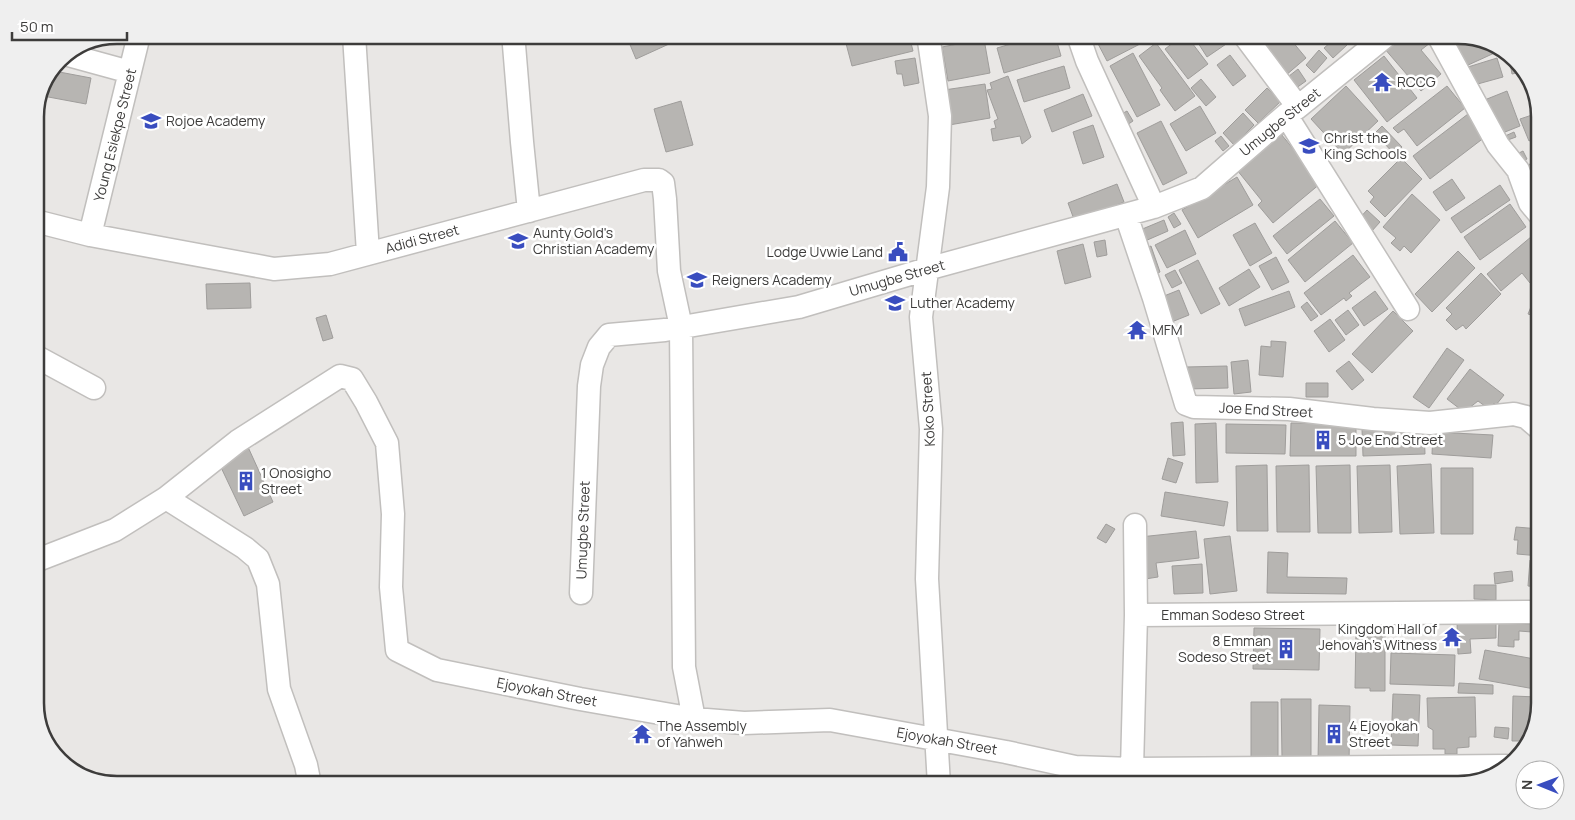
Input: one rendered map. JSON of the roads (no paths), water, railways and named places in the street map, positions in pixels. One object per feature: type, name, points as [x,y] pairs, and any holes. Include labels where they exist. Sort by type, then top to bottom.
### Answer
[{"type":"street","name":"Young Esiekpe Street","points":[[90,235],[137,44]]},
{"type":"street","points":[[355,44],[368,253]]},
{"type":"street","name":"Koko Street","points":[[928,44],[940,116],[938,187],[921,317],[931,429],[927,579],[939,776]]},
{"type":"street","points":[[1081,44],[1087,61],[1154,207]]},
{"type":"street","points":[[1250,44],[1292,111],[1408,309]]},
{"type":"street","name":"Umugbe Street","points":[[581,593],[589,386],[592,364],[599,347],[609,334],[665,330],[799,307],[927,269],[1154,207],[1202,188],[1292,111],[1376,44]]},
{"type":"street","points":[[1443,44],[1498,145],[1518,170],[1531,204]]},
{"type":"street","points":[[514,45],[529,211]]},
{"type":"street","points":[[76,57],[130,72]]},
{"type":"street","name":"Adidi Street","points":[[44,223],[90,235],[274,270],[330,264],[644,180],[659,180],[663,183],[669,270],[681,327]]},
{"type":"street","name":"Joe End Street","points":[[1126,215],[1154,298],[1186,404],[1194,407],[1289,409],[1373,419],[1430,423],[1514,414],[1526,417],[1531,421]]},
{"type":"street","points":[[681,327],[684,667],[694,719]]},
{"type":"street","points":[[44,361],[94,388]]},
{"type":"street","name":"Ejoyokah Street","points":[[166,498],[238,441],[340,376],[352,379],[387,442],[393,514],[391,586],[397,650],[437,670],[580,699],[694,719],[744,723],[830,720],[1006,752],[1075,767],[1132,769],[1495,766]]},
{"type":"street","points":[[44,558],[115,530],[166,498],[245,548],[258,559],[268,584],[280,689],[308,776]]},
{"type":"street","points":[[1132,769],[1136,615],[1135,524]]},
{"type":"street","name":"Emman Sodeso Street","points":[[1136,615],[1531,612]]},
{"type":"place","name":"RCCG","points":[[1382,82]]},
{"type":"place","name":"Rojoe Academy","points":[[151,121]]},
{"type":"place","name":"Christ the King Schools","points":[[1309,146]]},
{"type":"place","name":"Aunty Gold's Christian Academy","points":[[518,241]]},
{"type":"place","name":"Lodge Uvwie Land","points":[[898,252]]},
{"type":"place","name":"Reigners Academy","points":[[697,280]]},
{"type":"place","name":"Luther Academy","points":[[895,303]]},
{"type":"place","name":"MFM","points":[[1137,330]]},
{"type":"place","name":"5 Joe End Street","points":[[1323,440]]},
{"type":"place","name":"1 Onosigho Street","points":[[246,481]]},
{"type":"place","name":"Kingdom Hall of Jehovah's Witness","points":[[1452,637]]},
{"type":"place","name":"8 Emman Sodeso Street","points":[[1286,649]]},
{"type":"place","name":"The Assembly of Yahweh","points":[[642,734]]},
{"type":"place","name":"4 Ejoyokah Street","points":[[1334,734]]}]
